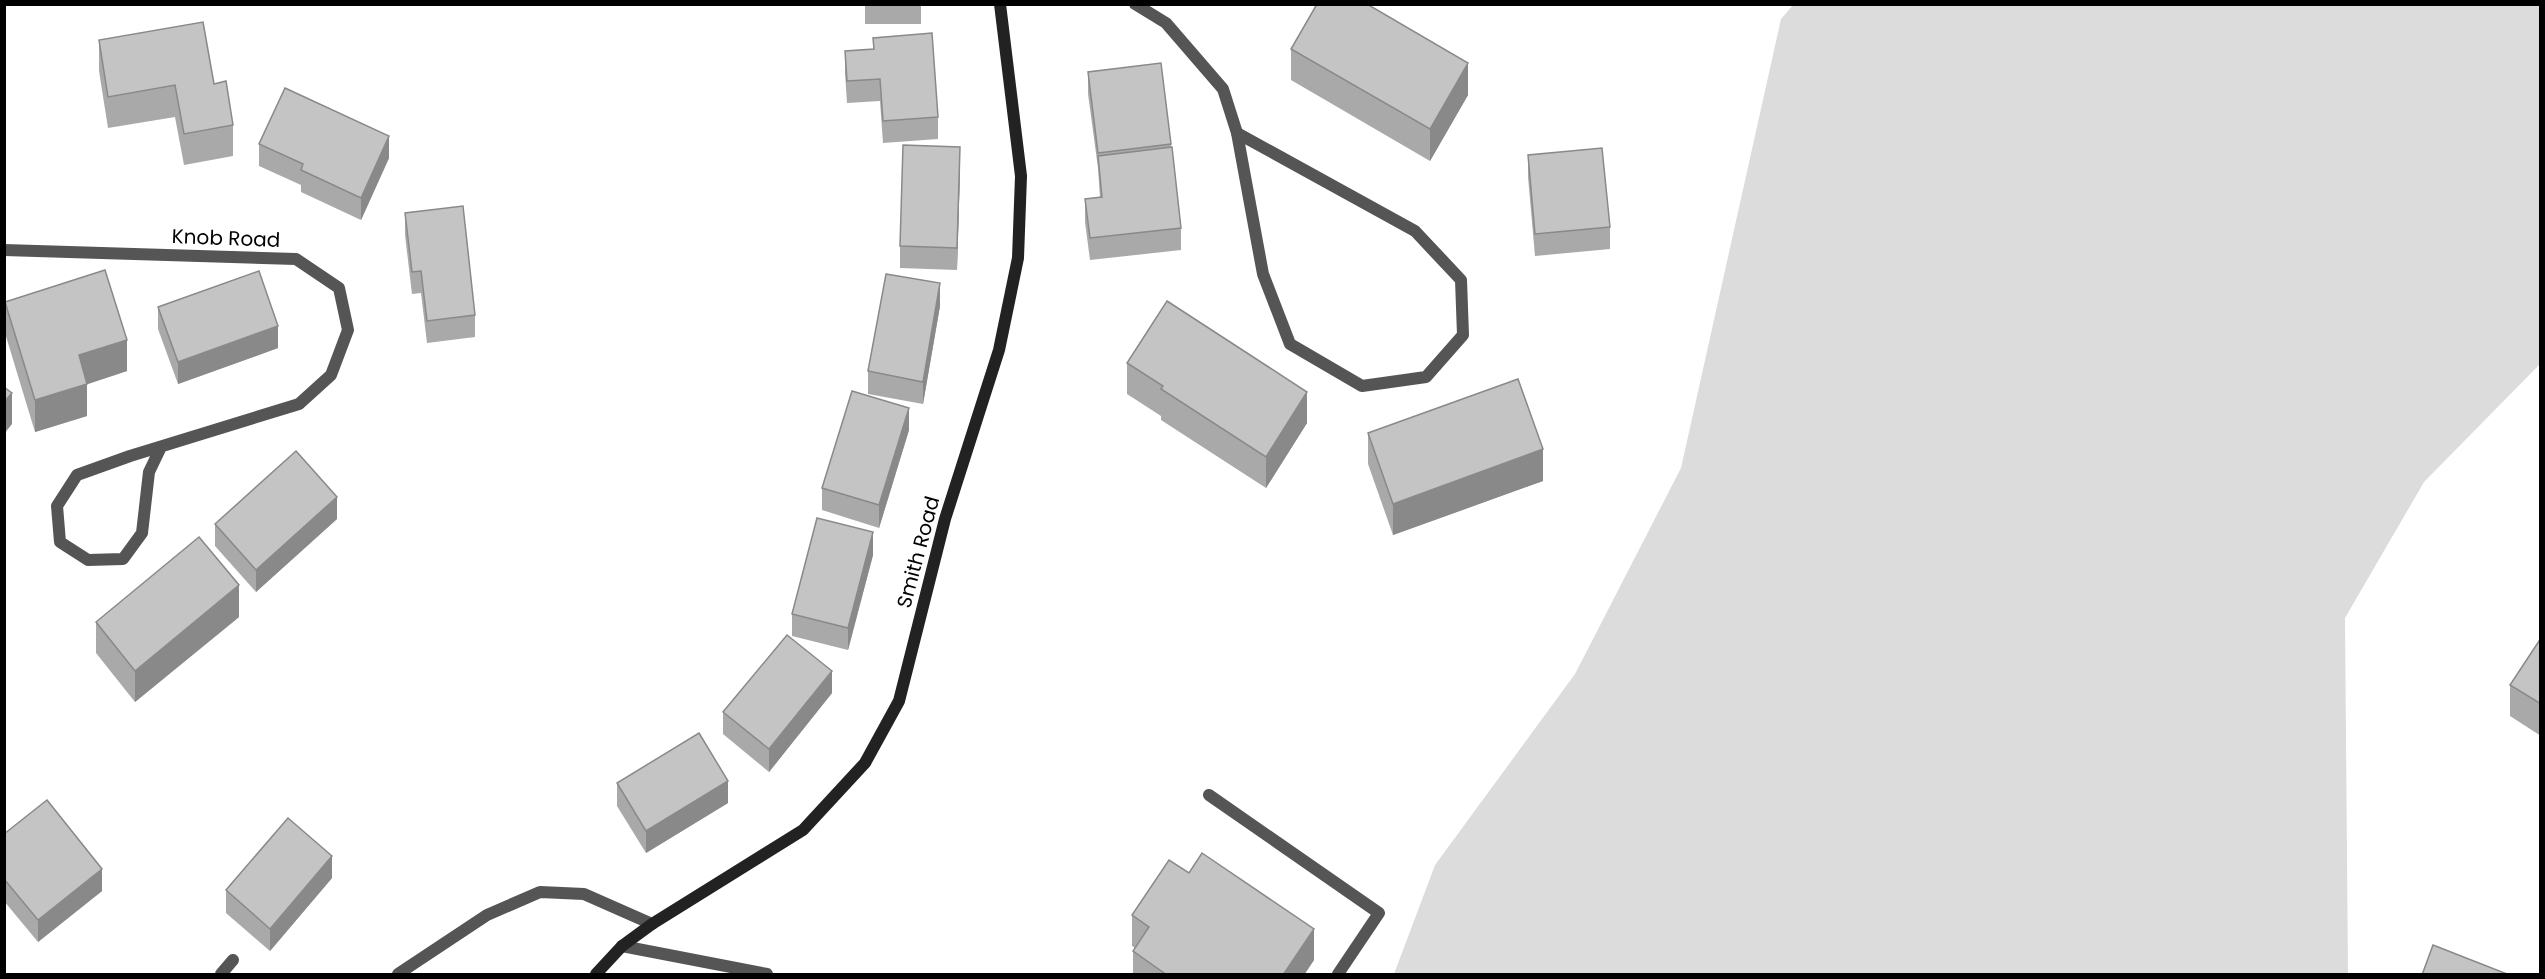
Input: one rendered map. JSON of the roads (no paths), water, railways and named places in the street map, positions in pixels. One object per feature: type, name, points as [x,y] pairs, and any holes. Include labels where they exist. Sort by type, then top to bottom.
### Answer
[{"type":"street","name":"Smith Road","points":[[596,975],[622,946],[652,924],[803,830],[865,763],[899,701],[945,519],[999,350],[1018,258],[1020,176],[1000,4]]},
{"type":"street","points":[[1135,4],[1166,24],[1222,89],[1237,133],[1263,274],[1290,344],[1362,386],[1426,377],[1463,335],[1461,280],[1415,231],[1237,133]]},
{"type":"street","name":"Knob Road","points":[[4,250],[296,259],[339,288],[348,330],[332,375],[299,404],[161,447],[77,475],[57,506],[60,542],[88,560],[123,559],[142,532],[149,472],[161,447]]},
{"type":"street","points":[[1209,795],[1379,913],[1338,975]]},
{"type":"street","points":[[398,975],[487,915],[540,892],[584,894],[652,924]]},
{"type":"street","points":[[622,946],[767,975]]},
{"type":"street","points":[[221,975],[232,960]]}]
